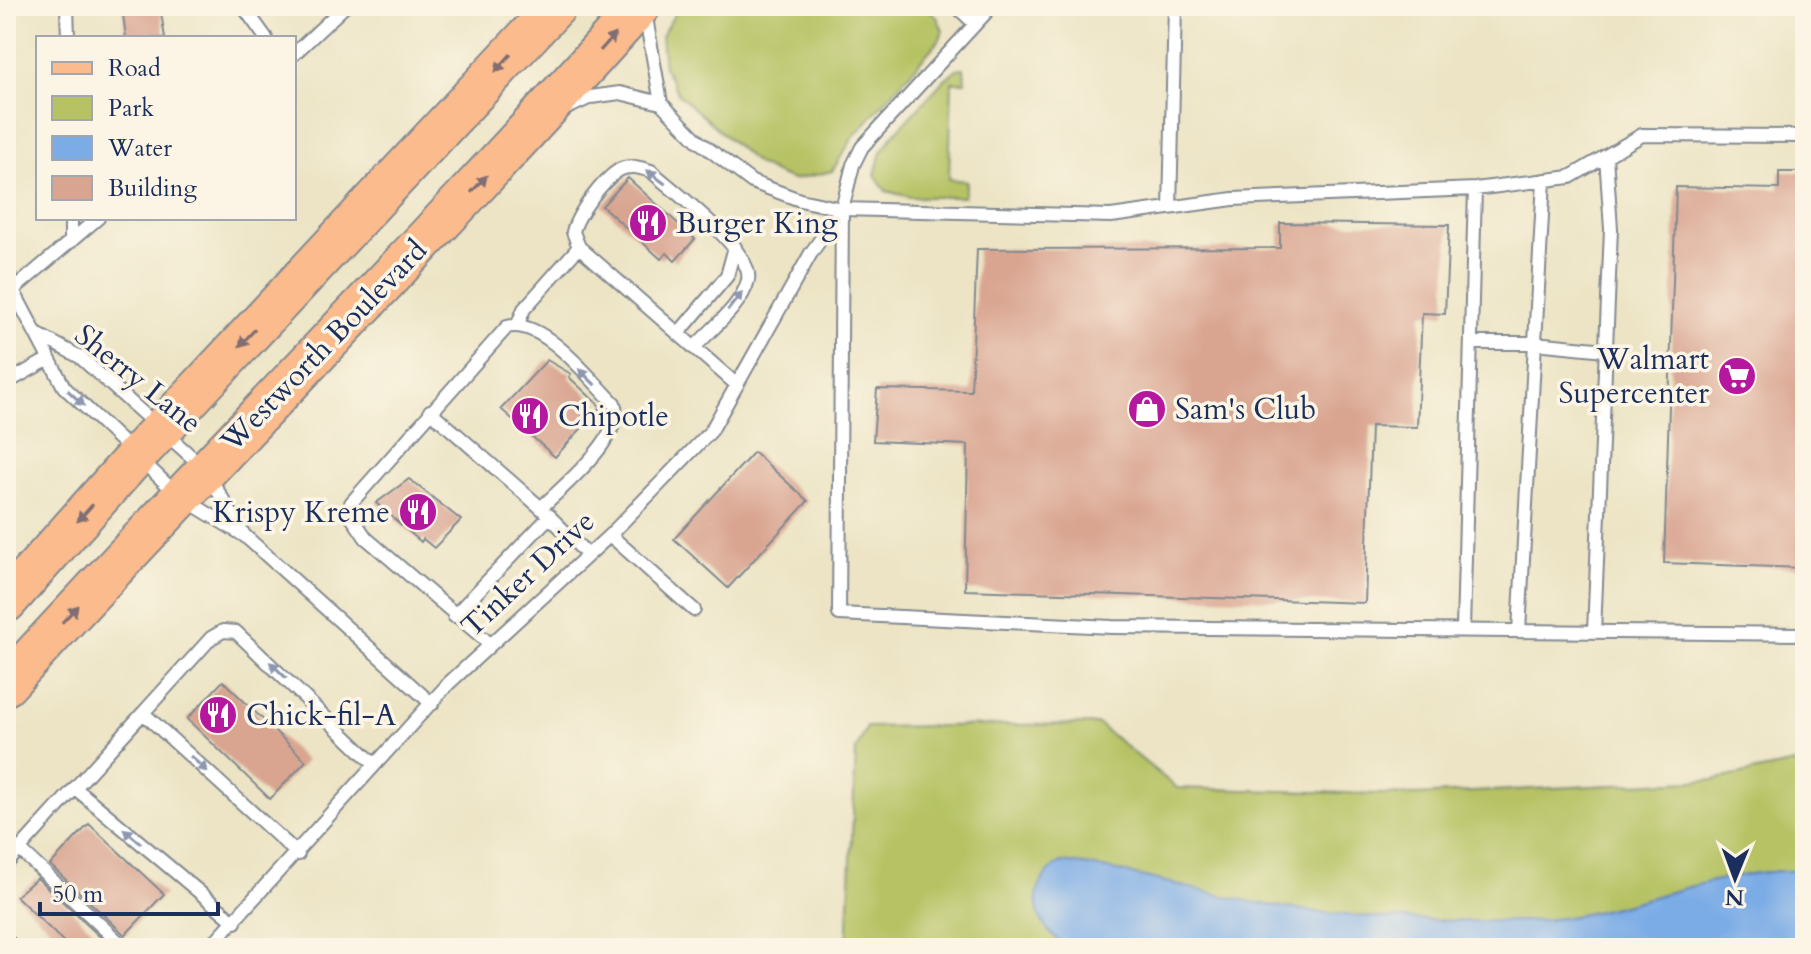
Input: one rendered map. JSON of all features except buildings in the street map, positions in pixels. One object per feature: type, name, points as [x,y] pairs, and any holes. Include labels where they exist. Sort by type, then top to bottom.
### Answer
[{"type":"main road","name":"Westworth Boulevard","points":[[6,602],[150,442],[556,6]]},
{"type":"main road","name":"Westworth Boulevard","points":[[6,685],[192,482],[426,241],[642,6]]},
{"type":"lane","points":[[67,6],[68,36]]},
{"type":"lane","points":[[243,6],[265,36]]},
{"type":"lane","points":[[296,52],[345,6]]},
{"type":"lane","points":[[642,6],[661,103]]},
{"type":"lane","points":[[956,6],[975,24]]},
{"type":"lane","points":[[992,6],[862,147],[853,165],[842,209],[839,614],[1112,627],[1805,634]]},
{"type":"lane","points":[[1170,208],[1175,6]]},
{"type":"lane","points":[[539,120],[591,97],[620,93],[661,103],[698,141],[752,182],[800,200],[842,209],[1111,216],[1233,199],[1475,189],[1570,177],[1642,135],[1805,136]]},
{"type":"lane","points":[[1594,632],[1611,229],[1606,156]]},
{"type":"lane","points":[[694,348],[741,296],[748,277],[747,264],[735,247],[651,171],[636,166],[620,170],[581,211],[573,232],[579,247],[694,348],[737,385]]},
{"type":"lane","points":[[1519,631],[1544,180]]},
{"type":"lane","points":[[1463,630],[1475,189]]},
{"type":"lane","name":"Tinker Drive","points":[[209,948],[298,854],[373,763],[490,644],[610,535],[711,431],[811,253],[842,209]]},
{"type":"lane","points":[[71,220],[71,241]]},
{"type":"lane","points":[[13,290],[96,220]]},
{"type":"lane","points":[[524,326],[524,309],[579,247]]},
{"type":"lane","points":[[678,334],[727,276],[735,247]]},
{"type":"lane","name":"Sherry Lane","points":[[6,263],[13,290],[64,387],[150,442],[192,482]]},
{"type":"lane","points":[[454,616],[617,425],[614,403],[545,336],[524,326],[499,332],[351,503],[351,516],[366,538],[454,616],[490,644]]},
{"type":"lane","name":"Sherry Lane","points":[[35,333],[80,357],[150,442],[192,482]]},
{"type":"lane","points":[[1471,343],[1535,343],[1606,350]]},
{"type":"lane","points":[[6,383],[49,359]]},
{"type":"lane","points":[[430,411],[545,512],[587,554]]},
{"type":"lane","points":[[192,482],[245,536],[432,704]]},
{"type":"lane","points":[[192,482],[245,536]]},
{"type":"lane","points":[[610,535],[694,610]]},
{"type":"lane","points":[[6,864],[211,638],[223,631],[236,632],[373,763]]},
{"type":"lane","points":[[143,713],[298,854]]},
{"type":"lane","points":[[75,788],[235,922]]},
{"type":"lane","points":[[19,849],[125,948]]},
{"type":"lane","points":[[6,940],[14,948]]},
{"type":"green space","points":[[680,6],[925,6],[937,17],[943,30],[940,39],[854,136],[832,171],[793,180],[757,164],[678,94],[664,67],[661,36]]},
{"type":"green space","points":[[964,68],[965,82],[952,82],[949,179],[967,181],[964,197],[910,197],[886,191],[875,175],[881,152],[945,79],[957,69]]},
{"type":"green space","points":[[1098,724],[1177,788],[1413,795],[1713,780],[1805,761],[1805,948],[847,948],[856,750],[867,727]]},
{"type":"water","points":[[1061,862],[1295,909],[1460,921],[1561,918],[1596,912],[1734,876],[1805,871],[1805,948],[1072,948],[1048,931],[1037,908],[1041,883]]},
{"type":"place","name":"Burger King","points":[[648,223]]},
{"type":"place","name":"Walmart Supercenter","points":[[1737,376]]},
{"type":"place","name":"Sam's Club","points":[[1147,409]]},
{"type":"place","name":"Chipotle","points":[[530,416]]},
{"type":"place","name":"Krispy Kreme","points":[[418,512]]},
{"type":"place","name":"Chick-fil-A","points":[[218,715]]}]
